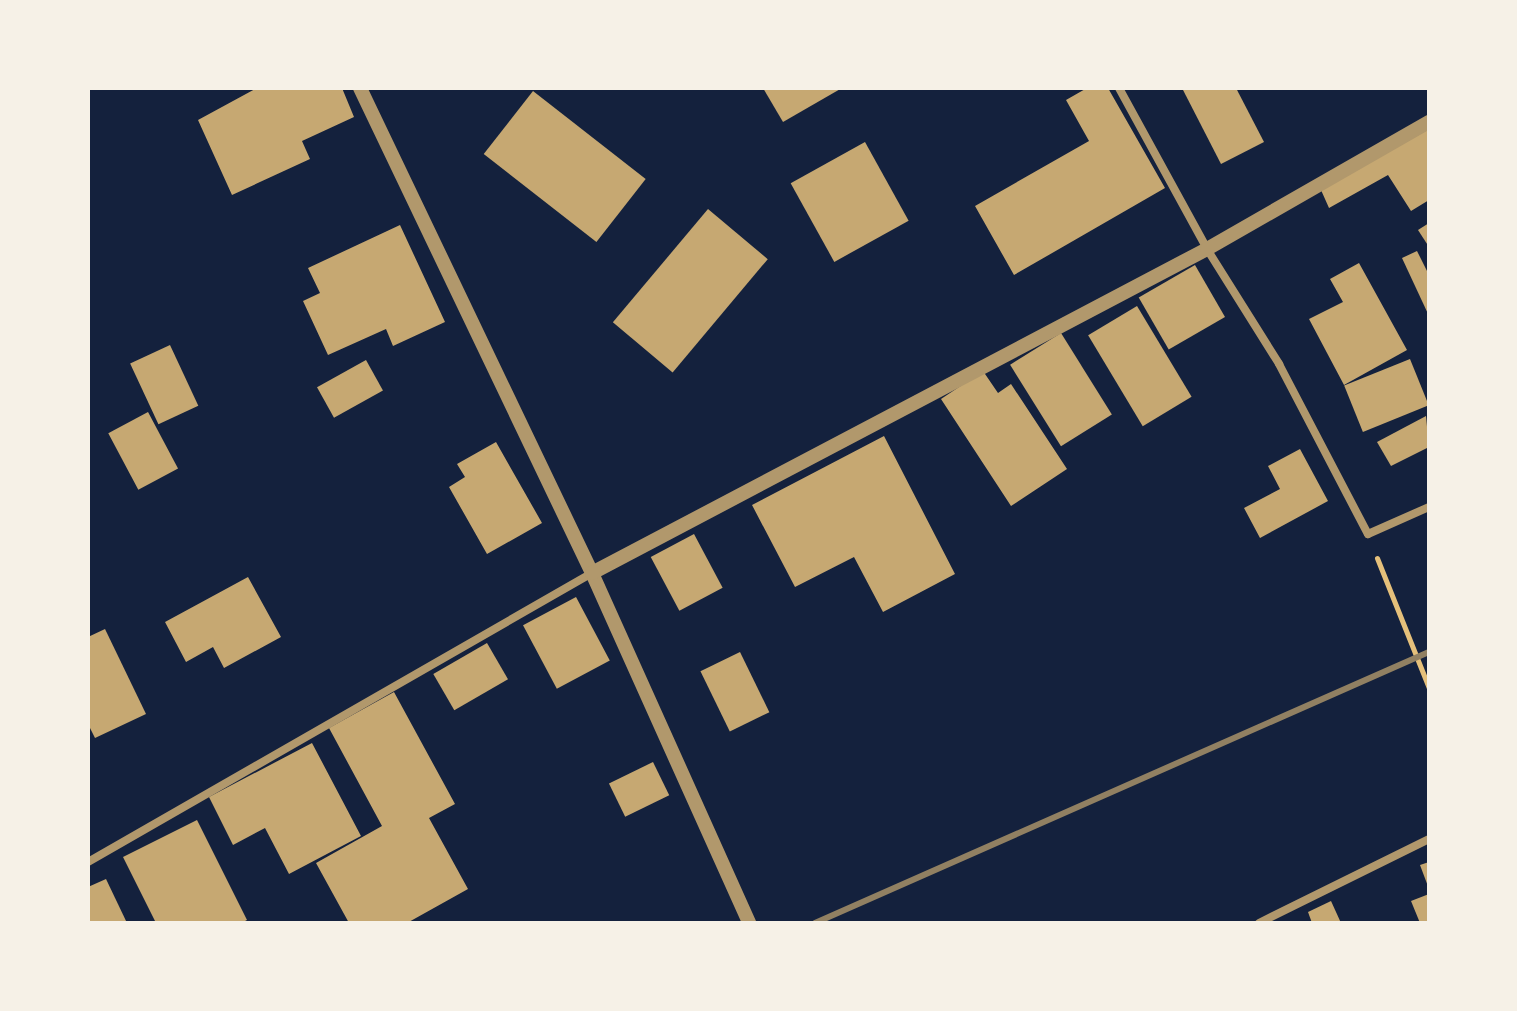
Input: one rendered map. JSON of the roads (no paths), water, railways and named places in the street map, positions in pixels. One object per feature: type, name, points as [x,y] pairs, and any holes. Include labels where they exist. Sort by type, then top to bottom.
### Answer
[{"type":"street","points":[[360,88],[592,573],[749,923]]},
{"type":"street","points":[[1119,88],[1207,249],[1279,364],[1368,534],[1429,507]]},
{"type":"street","points":[[88,862],[592,573],[1207,249],[1429,122]]},
{"type":"street","points":[[1259,923],[1429,839]]},
{"type":"railway","points":[[815,923],[1429,652]]}]
